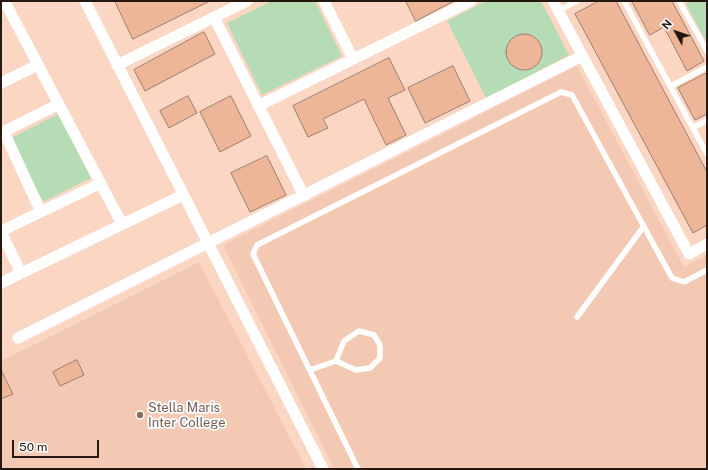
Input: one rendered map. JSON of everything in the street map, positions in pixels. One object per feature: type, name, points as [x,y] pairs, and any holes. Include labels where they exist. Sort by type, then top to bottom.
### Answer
[{"type":"street","points":[[85,1],[323,469]]},
{"type":"street","points":[[117,65],[247,1]]},
{"type":"street","points":[[324,1],[353,59]]},
{"type":"street","points":[[258,106],[471,1]]},
{"type":"street","points":[[6,4],[122,224]]},
{"type":"street","points":[[556,6],[688,254],[707,244]]},
{"type":"street","points":[[214,18],[304,196]]},
{"type":"street","points":[[18,338],[582,56]]},
{"type":"street","points":[[1,83],[38,65]]},
{"type":"street","points":[[41,212],[2,133],[59,104]]},
{"type":"street","points":[[21,273],[1,232],[101,183]]},
{"type":"street","points":[[1,283],[183,194]]},
{"type":"lane","points":[[556,6],[577,1]]},
{"type":"lane","points":[[624,1],[707,154]]},
{"type":"lane","points":[[679,1],[707,51]]},
{"type":"lane","points":[[670,86],[707,67]]},
{"type":"lane","points":[[358,469],[253,254],[257,245],[561,92],[572,95],[672,278],[684,282],[707,270]]},
{"type":"lane","points":[[693,128],[707,120]]},
{"type":"lane","points":[[578,316],[644,226]]},
{"type":"lane","points":[[310,370],[336,361],[356,370],[370,368],[380,358],[380,344],[374,335],[359,331],[344,342],[336,361]]},
{"type":"shaded area","points":[[577,66],[684,267],[707,255],[707,469],[334,469],[223,245]]},
{"type":"shaded area","name":"Stella Maris Inter College","points":[[199,262],[306,469],[1,469],[1,361]]},
{"type":"green space","points":[[272,1],[315,1],[342,56],[262,95],[227,23]]},
{"type":"green space","points":[[486,1],[541,1],[569,55],[486,98],[447,21]]},
{"type":"green space","points":[[690,1],[707,1],[707,43],[686,4]]},
{"type":"green space","points":[[58,114],[91,178],[43,202],[11,138]]},
{"type":"building","points":[[115,1],[210,1],[133,39]]},
{"type":"building","points":[[406,1],[454,1],[416,21]]},
{"type":"building","points":[[599,1],[616,1],[707,172],[707,225],[693,233],[575,14]]},
{"type":"building","points":[[632,1],[672,1],[704,61],[687,71],[664,27],[650,35]]},
{"type":"building","points":[[204,32],[215,54],[145,91],[134,70]]},
{"type":"building","points":[[524,34],[537,39],[542,52],[537,65],[524,70],[511,65],[506,52],[511,39]]},
{"type":"building","points":[[389,58],[405,90],[388,98],[406,135],[386,145],[364,99],[323,119],[328,128],[308,137],[293,106]]},
{"type":"building","points":[[453,66],[470,101],[425,123],[408,88]]},
{"type":"building","points":[[707,73],[707,114],[695,120],[678,88]]},
{"type":"building","points":[[188,96],[197,113],[169,128],[160,111]]},
{"type":"building","points":[[231,96],[251,136],[220,152],[200,112]]},
{"type":"building","points":[[267,156],[286,195],[250,212],[231,173]]},
{"type":"building","points":[[77,360],[84,375],[60,386],[53,372]]},
{"type":"building","points":[[1,370],[13,394],[1,399]]},
{"type":"place","name":"Stella Maris Inter College","points":[[140,415]]}]
